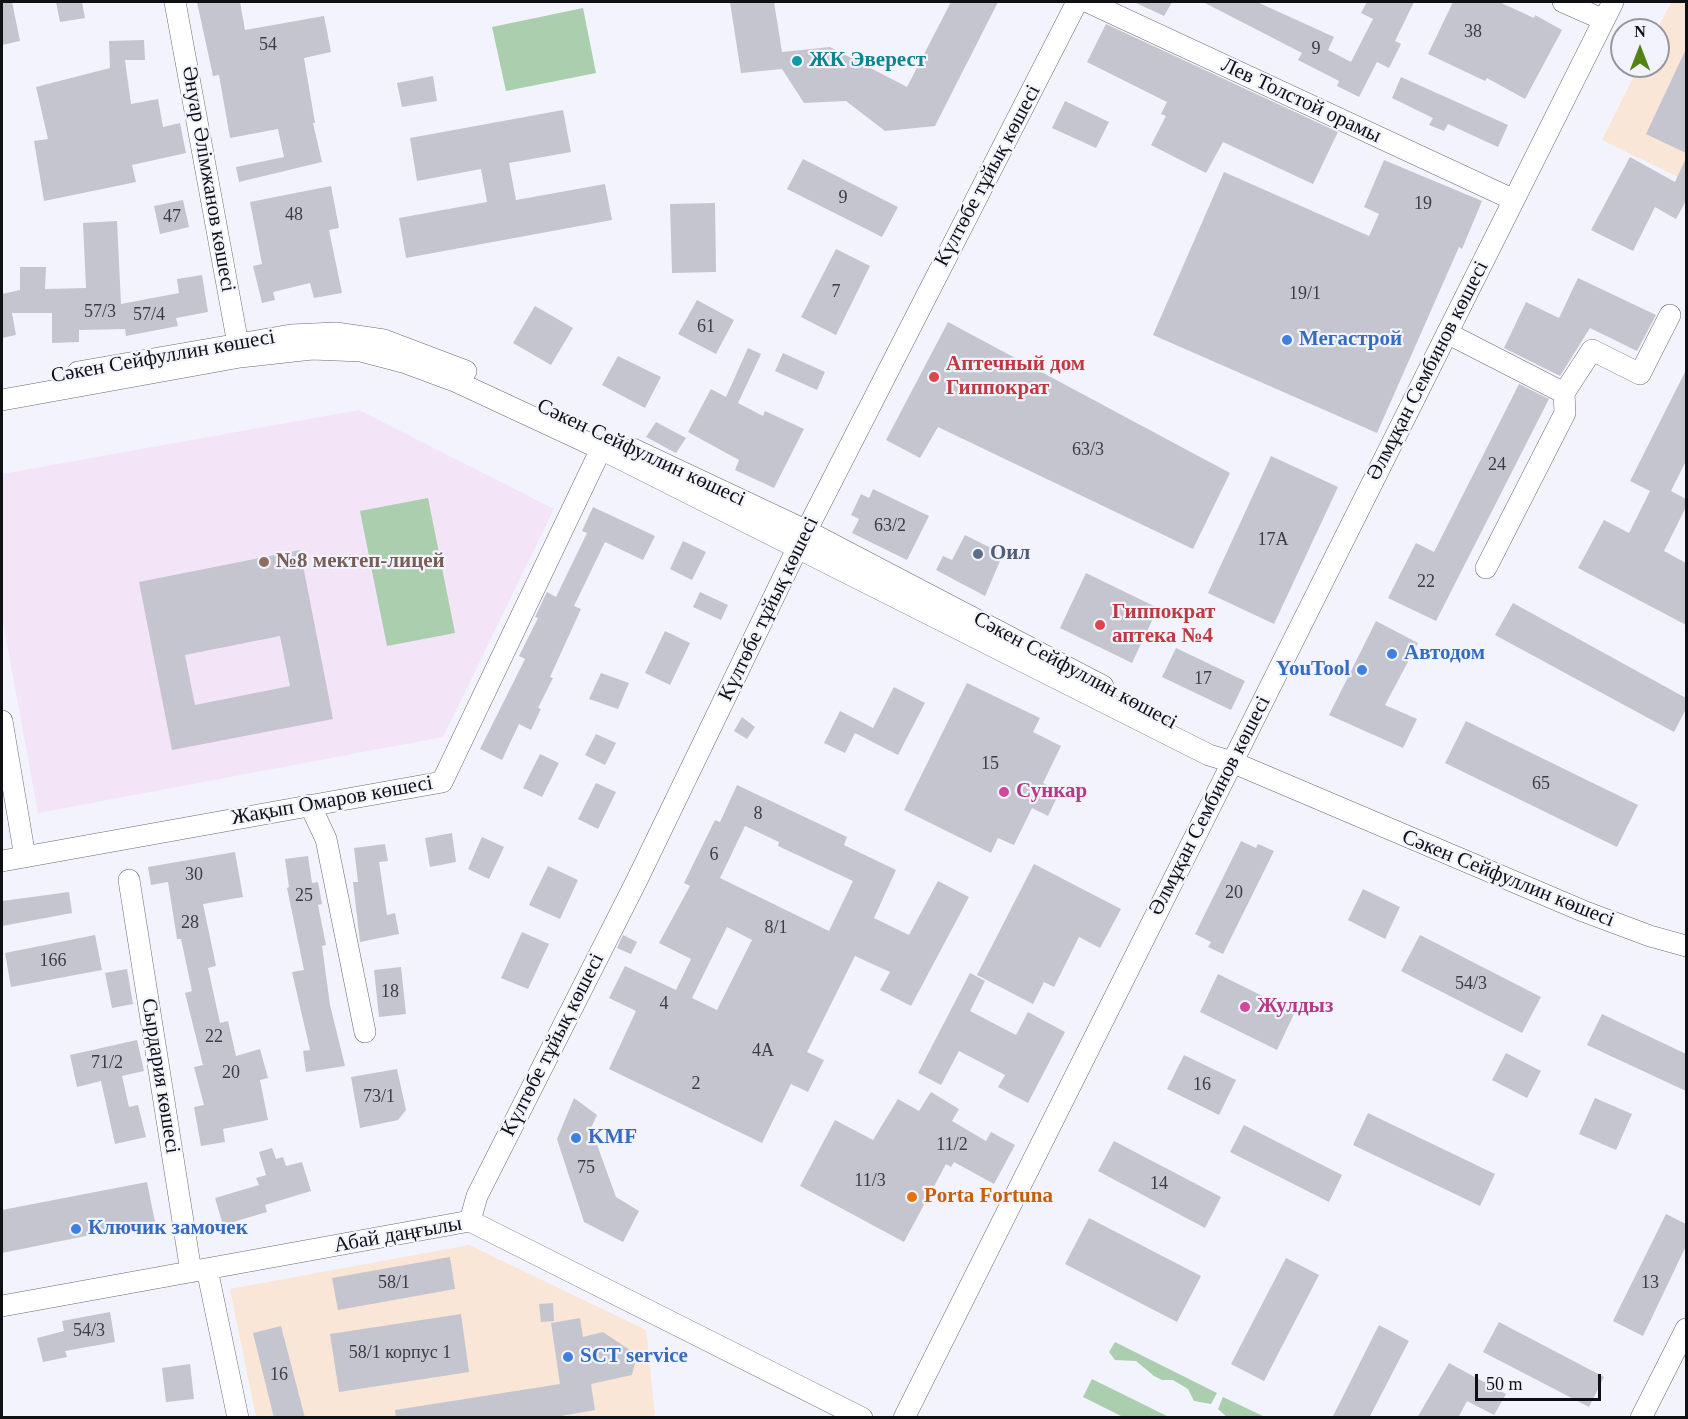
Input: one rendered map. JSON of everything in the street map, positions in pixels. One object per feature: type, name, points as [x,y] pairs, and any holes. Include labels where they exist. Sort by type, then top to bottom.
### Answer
[{"type":"street","name":"Әнуар Әлімжанов көшесі","points":[[175,2],[239,350]]},
{"type":"street","name":"Күлтөбе тұйық көшесі","points":[[470,1221],[477,1196],[637,880],[803,539],[961,225],[1014,129],[1077,2]]},
{"type":"street","name":"Лев Толстой орамы","points":[[1088,2],[1514,200]]},
{"type":"street","points":[[1563,2],[1608,11]]},
{"type":"street","name":"Әлмұқан Сембинов көшесі","points":[[904,1418],[1608,11]]},
{"type":"street","points":[[1486,568],[1565,413],[1564,393],[1592,350],[1640,374],[1670,315]]},
{"type":"street","name":"Сәкен Сейфуллин көшесі","points":[[2,400],[239,350],[291,335],[336,333],[384,340],[476,376],[803,539],[1209,755],[1232,762],[1583,911],[1650,936],[1686,946]]},
{"type":"street","points":[[1448,333],[1564,393]]},
{"type":"street","name":"Сәкен Сейфуллин көшесі","points":[[2,386],[239,350],[361,351],[403,362],[457,382],[803,539]]},
{"type":"street","name":"Жақып Омаров көшесі","points":[[2,861],[442,782],[601,449]]},
{"type":"street","points":[[2,721],[25,857]]},
{"type":"street","points":[[310,805],[326,839],[365,1032]]},
{"type":"street","name":"Сырдария көшесі","points":[[129,880],[199,1270],[238,1418]]},
{"type":"street","name":"Абай даңғылы","points":[[2,1306],[470,1221],[862,1418]]},
{"type":"street","points":[[1641,1418],[1686,1329]]},
{"type":"shaded area","points":[[1671,2],[1686,2],[1686,181],[1602,140],[1633,78],[1670,78],[1670,18],[1663,18]]},
{"type":"shaded area","name":"№8 мектеп-лицей","points":[[359,410],[554,509],[443,737],[38,813],[2,616],[2,474]]},
{"type":"shaded area","points":[[469,1245],[646,1330],[655,1415],[645,1418],[256,1417],[230,1289]]},
{"type":"green space","points":[[583,8],[596,73],[506,91],[492,27]]},
{"type":"green space","points":[[428,498],[455,633],[387,646],[360,511]]},
{"type":"green space","points":[[1115,1342],[1217,1393],[1211,1404],[1194,1401],[1188,1389],[1173,1380],[1162,1380],[1154,1376],[1136,1361],[1115,1360],[1109,1352]]},
{"type":"green space","points":[[1092,1379],[1169,1417],[1123,1417],[1083,1397]]},
{"type":"green space","points":[[1223,1397],[1265,1417],[1227,1417],[1218,1409]]},
{"type":"building","points":[[2,2],[12,2],[20,41],[2,45]]},
{"type":"building","points":[[56,2],[82,2],[85,18],[60,22]]},
{"type":"building","points":[[197,2],[240,2],[245,30],[324,16],[331,52],[304,58],[315,123],[313,123],[322,162],[239,182],[236,167],[284,157],[278,129],[230,138],[219,75],[213,76]]},
{"type":"building","name":"ЖК Эверест","points":[[730,2],[774,2],[782,52],[830,47],[907,87],[951,2],[998,2],[935,126],[885,131],[846,101],[804,103],[782,69],[741,73]]},
{"type":"building","points":[[1134,2],[1172,2],[1164,16]]},
{"type":"building","points":[[1203,2],[1257,2],[1334,37],[1328,50],[1351,62],[1373,19],[1361,13],[1367,2],[1414,2],[1395,41],[1401,44],[1389,68],[1377,62],[1359,97],[1337,86],[1339,81],[1298,60],[1302,53]]},
{"type":"building","points":[[1453,2],[1499,2],[1534,18],[1535,15],[1562,30],[1525,99],[1487,78],[1485,81],[1428,54]]},
{"type":"building","points":[[1106,24],[1338,132],[1313,184],[1223,142],[1206,173],[1151,145],[1166,116],[1161,114],[1167,102],[1087,62]]},
{"type":"building","points":[[144,40],[145,60],[125,60],[131,104],[158,99],[163,127],[180,123],[186,153],[132,165],[136,182],[44,201],[34,141],[48,139],[36,87],[110,68],[109,41]]},
{"type":"building","points":[[1686,49],[1686,153],[1646,134]]},
{"type":"building","points":[[433,76],[437,101],[402,107],[397,83]]},
{"type":"building","points":[[1401,77],[1508,125],[1498,147],[1448,124],[1444,131],[1429,125],[1433,118],[1392,98]]},
{"type":"building","points":[[1065,101],[1109,122],[1096,148],[1052,128]]},
{"type":"building","points":[[563,110],[571,152],[509,163],[516,200],[605,184],[612,220],[406,258],[399,218],[487,202],[481,169],[417,181],[410,138]]},
{"type":"building","points":[[1630,157],[1675,182],[1686,158],[1686,201],[1676,219],[1655,207],[1633,251],[1591,230]]},
{"type":"building","points":[[803,159],[898,207],[882,237],[787,189]]},
{"type":"building","points":[[1384,160],[1482,201],[1462,249],[1459,247],[1377,433],[1153,335],[1224,172],[1369,236],[1379,214],[1364,207]]},
{"type":"building","points":[[331,186],[339,228],[329,230],[342,293],[314,298],[310,283],[273,292],[275,300],[262,303],[253,266],[262,264],[250,202]]},
{"type":"building","points":[[183,200],[189,227],[160,234],[154,206]]},
{"type":"building","points":[[715,203],[716,272],[672,273],[670,204]]},
{"type":"building","points":[[117,221],[121,304],[179,293],[177,279],[202,275],[208,312],[176,318],[178,326],[126,336],[125,329],[79,330],[79,342],[52,343],[52,313],[12,313],[16,335],[2,338],[2,294],[20,290],[20,267],[46,267],[45,289],[86,288],[83,223]]},
{"type":"building","points":[[836,249],[870,266],[836,335],[801,317]]},
{"type":"building","points":[[1578,278],[1656,315],[1637,351],[1590,328],[1560,376],[1504,348],[1526,302],[1559,318]]},
{"type":"building","points":[[697,300],[734,320],[716,354],[678,334]]},
{"type":"building","points":[[535,306],[573,328],[551,365],[513,343]]},
{"type":"building","points":[[948,322],[1230,473],[1193,549],[938,427],[920,458],[886,440]]},
{"type":"building","points":[[748,348],[761,354],[738,403],[763,416],[765,411],[804,429],[774,488],[735,470],[739,460],[688,432],[711,389],[726,397]]},
{"type":"building","points":[[783,353],[825,372],[817,390],[775,371]]},
{"type":"building","points":[[618,356],[661,377],[645,408],[602,385]]},
{"type":"building","points":[[1686,370],[1686,461],[1671,491],[1686,499],[1686,507],[1664,551],[1686,563],[1686,625],[1578,568],[1604,520],[1629,533],[1650,491],[1630,481]]},
{"type":"building","points":[[1519,384],[1549,399],[1436,621],[1388,598],[1416,543],[1434,552]]},
{"type":"building","points":[[656,422],[686,438],[676,453],[646,437]]},
{"type":"building","points":[[1271,456],[1338,487],[1274,624],[1208,593]]},
{"type":"building","points":[[873,489],[929,516],[907,560],[852,533],[859,519],[851,515],[861,494],[869,498]]},
{"type":"building","points":[[593,507],[655,536],[643,560],[605,542],[574,606],[581,609],[550,677],[553,678],[538,708],[541,709],[531,730],[519,724],[502,760],[480,749],[525,659],[519,656],[538,618],[535,617],[547,592],[556,597],[587,533],[582,531]]},
{"type":"building","points":[[965,535],[997,551],[993,558],[1000,561],[985,596],[936,570],[943,556],[952,560]]},
{"type":"building","points":[[683,541],[706,552],[692,580],[670,569]]},
{"type":"building","points":[[300,550],[333,719],[172,750],[139,582]],"holes":[[[280,636],[290,686],[195,705],[185,655]]]},
{"type":"building","points":[[1086,573],[1158,608],[1132,663],[1060,628]]},
{"type":"building","points":[[700,592],[728,605],[721,620],[693,607]]},
{"type":"building","points":[[1513,603],[1686,698],[1686,709],[1674,732],[1495,635]]},
{"type":"building","points":[[1376,621],[1418,643],[1385,705],[1417,719],[1403,748],[1329,715]]},
{"type":"building","points":[[665,631],[690,643],[670,685],[645,673]]},
{"type":"building","points":[[1176,648],[1245,681],[1231,710],[1162,677]]},
{"type":"building","points":[[601,673],[629,683],[618,709],[589,699]]},
{"type":"building","points":[[967,683],[1040,718],[1033,732],[1061,746],[1043,783],[1060,791],[1048,816],[1032,808],[1014,845],[998,838],[991,853],[904,810]]},
{"type":"building","points":[[894,687],[925,703],[898,755],[855,733],[845,753],[824,743],[840,711],[873,728]]},
{"type":"building","points":[[742,717],[755,727],[747,739],[734,731]]},
{"type":"building","points":[[1466,721],[1638,805],[1617,847],[1445,763]]},
{"type":"building","points":[[596,734],[616,743],[605,765],[585,755]]},
{"type":"building","points":[[540,754],[559,763],[542,797],[523,788]]},
{"type":"building","points":[[596,783],[616,792],[598,829],[578,819]]},
{"type":"building","points":[[737,785],[847,837],[844,845],[896,870],[874,918],[909,935],[938,881],[969,897],[911,1006],[880,990],[890,972],[855,956],[807,1052],[824,1060],[808,1092],[791,1084],[762,1143],[609,1069],[636,1011],[609,998],[625,966],[676,990],[691,959],[659,943],[690,886],[684,883],[715,820],[720,822]],"holes":[[[745,826],[779,842],[778,846],[853,881],[829,931],[720,878]],[[727,927],[752,940],[717,1010],[692,998]]]},
{"type":"building","points":[[452,833],[456,862],[430,867],[425,838]]},
{"type":"building","points":[[482,837],[504,847],[489,879],[468,869]]},
{"type":"building","points":[[1241,841],[1256,848],[1258,844],[1274,851],[1223,954],[1208,947],[1211,942],[1195,934]]},
{"type":"building","points":[[385,844],[388,861],[379,862],[387,915],[395,913],[399,934],[360,942],[353,882],[358,882],[354,848]]},
{"type":"building","points":[[235,852],[243,897],[203,904],[216,966],[208,968],[220,1023],[228,1021],[236,1056],[260,1049],[268,1078],[260,1080],[268,1120],[223,1129],[225,1142],[201,1146],[194,1107],[204,1105],[194,1067],[203,1065],[185,993],[192,991],[181,939],[177,939],[168,882],[151,885],[148,867]]},
{"type":"building","points":[[308,856],[312,883],[318,882],[322,904],[318,905],[326,945],[322,946],[330,1005],[345,1066],[306,1072],[303,1051],[310,1050],[292,972],[304,970],[287,888],[289,887],[285,859]]},
{"type":"building","points":[[1034,864],[1121,909],[1100,948],[1079,937],[1054,987],[1044,982],[1033,1004],[977,975]]},
{"type":"building","points":[[548,866],[578,880],[560,919],[529,905]]},
{"type":"building","points":[[1363,889],[1400,907],[1385,939],[1348,920]]},
{"type":"building","points":[[69,892],[72,913],[2,926],[2,901]]},
{"type":"building","points":[[522,932],[549,944],[528,989],[501,978]]},
{"type":"building","points":[[95,935],[102,970],[11,987],[5,953]]},
{"type":"building","points":[[623,935],[637,942],[631,954],[617,948]]},
{"type":"building","points":[[1420,935],[1541,997],[1522,1033],[1401,971]]},
{"type":"building","points":[[401,967],[406,1014],[379,1017],[374,970]]},
{"type":"building","points":[[127,969],[133,1004],[112,1008],[105,973]]},
{"type":"building","points":[[970,973],[985,981],[970,1011],[1016,1035],[1028,1012],[1065,1032],[1028,1103],[998,1087],[1005,1075],[959,1051],[941,1085],[918,1073]]},
{"type":"building","points":[[1218,974],[1295,1012],[1277,1050],[1200,1012]]},
{"type":"building","points":[[1602,1014],[1686,1054],[1686,1091],[1587,1045]]},
{"type":"building","points":[[137,1040],[144,1071],[122,1076],[129,1107],[138,1105],[146,1137],[115,1144],[101,1081],[77,1087],[70,1055]]},
{"type":"building","points":[[1506,1053],[1541,1071],[1527,1098],[1492,1080]]},
{"type":"building","points":[[1184,1055],[1236,1080],[1219,1115],[1167,1089]]},
{"type":"building","points":[[397,1069],[406,1110],[398,1120],[360,1128],[351,1077]]},
{"type":"building","points":[[931,1092],[959,1109],[952,1121],[986,1141],[991,1132],[1015,1145],[994,1184],[954,1162],[951,1167],[946,1164],[904,1242],[800,1186],[835,1120],[873,1140],[898,1099],[919,1111]]},
{"type":"building","points":[[574,1098],[597,1115],[591,1128],[616,1197],[639,1211],[623,1242],[584,1222],[557,1139]]},
{"type":"building","points":[[1595,1098],[1632,1114],[1616,1150],[1579,1134]]},
{"type":"building","points":[[1368,1113],[1495,1174],[1480,1206],[1353,1145]]},
{"type":"building","points":[[1244,1125],[1342,1175],[1329,1202],[1230,1152]]},
{"type":"building","points":[[1114,1141],[1221,1197],[1205,1228],[1098,1171]]},
{"type":"building","points":[[272,1148],[276,1159],[283,1157],[286,1166],[302,1162],[311,1191],[265,1205],[267,1212],[223,1225],[215,1198],[259,1185],[256,1178],[266,1175],[259,1152]]},
{"type":"building","points":[[147,1182],[155,1222],[2,1253],[2,1210]]},
{"type":"building","points":[[1666,1214],[1686,1224],[1686,1246],[1643,1336],[1613,1321]]},
{"type":"building","points":[[1089,1218],[1201,1276],[1177,1322],[1065,1264]]},
{"type":"building","points":[[450,1257],[455,1289],[338,1310],[332,1278]]},
{"type":"building","points":[[1286,1258],[1319,1275],[1264,1381],[1231,1364]]},
{"type":"building","points":[[553,1303],[554,1321],[541,1322],[539,1304]]},
{"type":"building","points":[[110,1312],[115,1342],[65,1351],[67,1357],[43,1362],[37,1338],[64,1331],[62,1321]]},
{"type":"building","points":[[461,1314],[469,1372],[339,1392],[330,1334]]},
{"type":"building","points":[[580,1318],[583,1337],[603,1332],[637,1355],[632,1375],[591,1384],[595,1410],[550,1418],[396,1418],[395,1410],[560,1384],[551,1323]]},
{"type":"building","points":[[1499,1322],[1604,1377],[1589,1407],[1483,1352]]},
{"type":"building","points":[[1379,1325],[1409,1341],[1369,1418],[1332,1418]]},
{"type":"building","points":[[281,1326],[305,1418],[274,1418],[253,1333]]},
{"type":"building","points":[[1449,1363],[1506,1394],[1494,1415],[1467,1401],[1458,1418],[1417,1418]]},
{"type":"building","points":[[190,1364],[194,1399],[166,1402],[162,1368]]},
{"type":"place","name":"ЖК Эверест","points":[[797,61]]},
{"type":"place","name":"Мегастрой","points":[[1287,340]]},
{"type":"place","name":"Аптечный дом Гиппократ","points":[[934,377]]},
{"type":"place","name":"Оил","points":[[978,554]]},
{"type":"place","name":"№8 мектеп-лицей","points":[[264,562]]},
{"type":"place","name":"Гиппократ аптека №4","points":[[1100,625]]},
{"type":"place","name":"Автодом","points":[[1392,654]]},
{"type":"place","name":"YouTool","points":[[1362,670]]},
{"type":"place","name":"Сункар","points":[[1004,792]]},
{"type":"place","name":"Жулдыз","points":[[1245,1007]]},
{"type":"place","name":"KMF","points":[[576,1138]]},
{"type":"place","name":"Porta Fortuna","points":[[912,1197]]},
{"type":"place","name":"Ключик замочек","points":[[76,1229]]},
{"type":"place","name":"SCT service","points":[[568,1357]]}]
